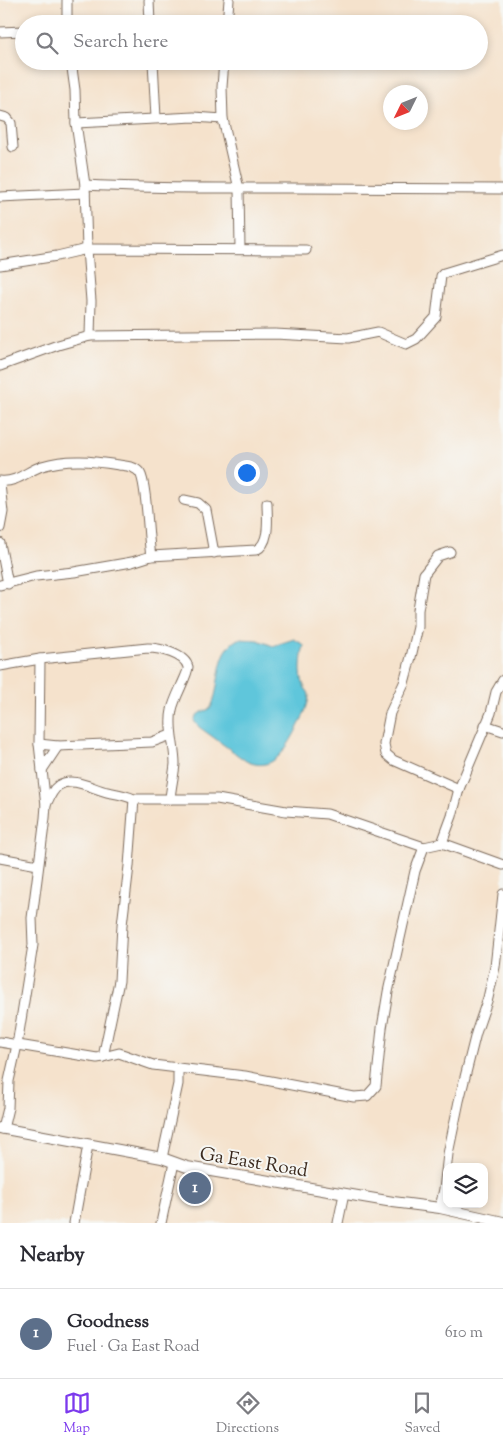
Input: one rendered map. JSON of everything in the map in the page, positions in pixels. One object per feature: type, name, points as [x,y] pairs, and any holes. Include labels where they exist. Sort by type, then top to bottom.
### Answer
[{"type":"street","points":[[67,0],[67,15]]},
{"type":"street","points":[[149,0],[150,15]]},
{"type":"street","points":[[228,15],[229,0]]},
{"type":"street","points":[[0,32],[15,31]]},
{"type":"street","points":[[72,70],[76,123],[85,189],[91,300],[90,336]]},
{"type":"street","points":[[153,70],[156,118]]},
{"type":"street","points":[[223,70],[223,119],[239,189],[240,249]]},
{"type":"street","points":[[0,116],[7,118],[12,123],[13,147]]},
{"type":"street","points":[[76,123],[156,118],[194,117],[223,119]]},
{"type":"street","points":[[0,197],[85,189],[134,188],[503,189]]},
{"type":"street","points":[[0,265],[87,249],[306,250]]},
{"type":"street","points":[[0,366],[58,345],[90,336],[274,334],[348,338],[378,332],[406,344],[416,339],[436,317],[441,276],[444,273],[503,255]]},
{"type":"street","points":[[0,528],[3,512],[0,483],[12,482],[34,469],[44,466],[93,460],[134,468],[141,475],[147,510],[151,556]]},
{"type":"street","points":[[184,500],[198,503],[206,510],[214,553]]},
{"type":"street","points":[[0,543],[4,584],[36,576],[74,572],[132,562],[151,556],[256,550],[261,548],[266,539],[267,503]]},
{"type":"street","points":[[450,552],[438,556],[424,574],[418,610],[418,627],[411,657],[404,683],[390,713],[384,744],[386,754],[393,760],[459,789]]},
{"type":"street","points":[[0,666],[40,659],[148,648],[156,648],[173,653],[187,664],[188,672],[175,698],[170,720],[175,764],[170,799]]},
{"type":"street","points":[[2,1128],[8,1108],[9,1081],[17,1045],[32,945],[32,918],[46,805],[39,744],[40,659]]},
{"type":"street","points":[[442,843],[459,789],[494,704],[496,692],[503,680]]},
{"type":"street","points":[[485,726],[503,731]]},
{"type":"street","points":[[39,744],[58,746],[152,742],[171,735]]},
{"type":"street","points":[[42,770],[58,746]]},
{"type":"street","points":[[46,805],[55,789],[66,782],[79,783],[134,799],[216,799],[286,811],[327,814],[424,847],[442,843],[503,865]]},
{"type":"street","points":[[103,1056],[119,981],[122,925],[134,799]]},
{"type":"street","points":[[0,1042],[97,1058],[119,1053],[153,1065],[245,1076],[354,1097],[367,1096],[376,1086],[388,992],[415,871],[424,847]]},
{"type":"street","points":[[0,858],[38,865]]},
{"type":"street","points":[[440,1208],[455,1120],[476,1033],[488,998],[495,967],[503,894]]},
{"type":"street","points":[[162,1158],[178,1084],[178,1068]]},
{"type":"street","name":"Ga East Road","points":[[2,1128],[162,1158],[187,1167],[393,1202],[440,1208],[503,1222]]},
{"type":"street","points":[[74,1223],[88,1145]]},
{"type":"street","points":[[161,1223],[174,1163]]},
{"type":"street","points":[[338,1223],[344,1194]]},
{"type":"water","points":[[238,639],[258,640],[273,646],[294,639],[304,645],[301,671],[302,681],[309,694],[306,709],[297,729],[283,751],[271,762],[264,764],[246,761],[199,727],[194,721],[198,714],[210,709],[214,700],[225,652]]},
{"type":"place","name":"Goodness","points":[[195,1188]]}]
